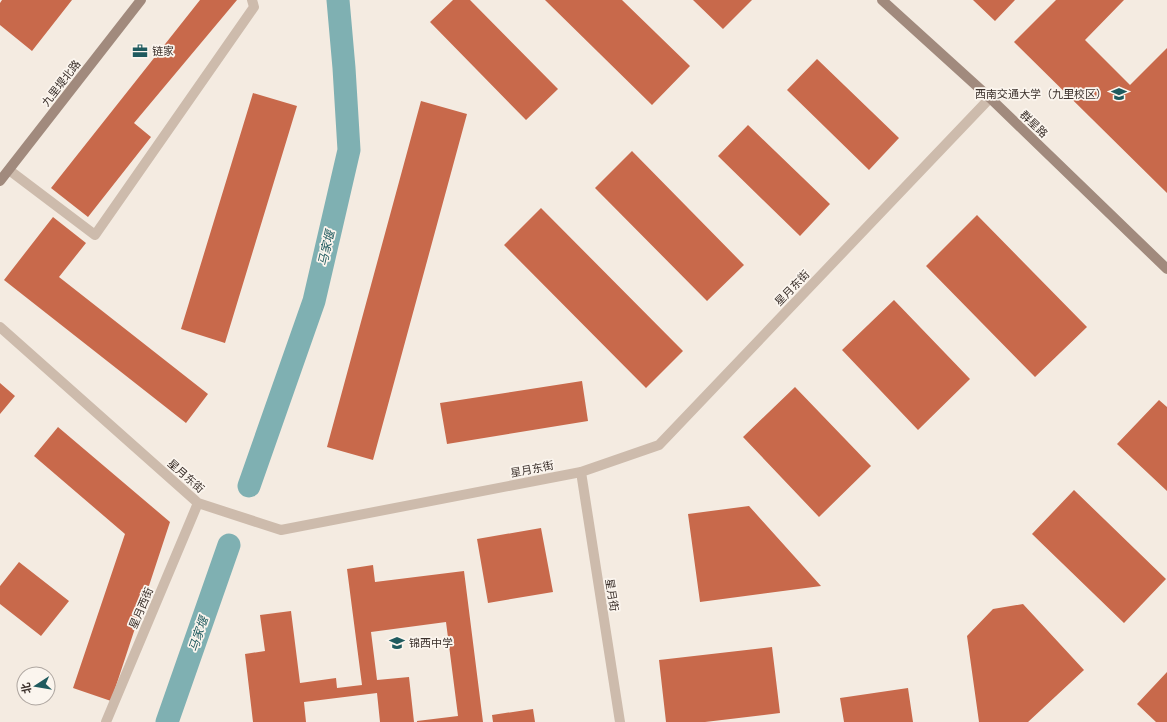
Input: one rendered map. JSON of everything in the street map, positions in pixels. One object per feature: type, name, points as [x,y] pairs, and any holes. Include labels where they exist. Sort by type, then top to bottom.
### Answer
[{"type":"street","name":"九里堤北路","points":[[0,181],[141,0]]},
{"type":"street","points":[[9,170],[95,235],[254,7],[252,0]]},
{"type":"street","name":"群星路","points":[[882,0],[990,98],[1167,269]]},
{"type":"street","name":"星月东街","points":[[0,327],[198,503],[281,530],[581,472],[659,445],[990,98]]},
{"type":"street","name":"星月街","points":[[581,472],[620,722]]},
{"type":"street","name":"星月西街","points":[[106,722],[198,503]]},
{"type":"building","points":[[2,0],[72,0],[32,51],[0,25],[0,3]]},
{"type":"building","points":[[200,0],[237,0],[134,123],[151,137],[88,217],[51,188]]},
{"type":"building","points":[[453,0],[470,0],[558,89],[526,120],[430,22]]},
{"type":"building","points":[[545,0],[622,0],[690,66],[652,105]]},
{"type":"building","points":[[693,0],[752,0],[723,29]]},
{"type":"building","points":[[973,0],[1015,0],[995,21]]},
{"type":"building","name":"西南交通大学（九里校区）","points":[[1056,0],[1124,0],[1085,40],[1130,85],[1167,48],[1167,193],[1014,42]]},
{"type":"building","points":[[817,59],[899,138],[869,170],[787,90]]},
{"type":"building","points":[[253,93],[297,106],[225,343],[181,329]]},
{"type":"building","points":[[421,101],[467,114],[373,460],[327,447]]},
{"type":"building","points":[[748,125],[830,204],[800,236],[718,156]]},
{"type":"building","points":[[632,151],[744,265],[707,301],[595,188]]},
{"type":"building","points":[[541,208],[683,351],[646,388],[504,245]]},
{"type":"building","points":[[977,215],[1087,327],[1035,377],[926,266]]},
{"type":"building","points":[[53,217],[86,243],[59,277],[208,394],[186,423],[4,280]]},
{"type":"building","points":[[894,300],[970,379],[918,430],[842,350]]},
{"type":"building","points":[[582,381],[588,421],[447,444],[440,403]]},
{"type":"building","points":[[0,383],[15,396],[0,414]]},
{"type":"building","points":[[795,387],[871,466],[819,517],[743,437]]},
{"type":"building","points":[[1159,400],[1167,407],[1167,491],[1117,444]]},
{"type":"building","points":[[58,427],[170,522],[111,701],[73,688],[125,534],[34,456]]},
{"type":"building","points":[[1074,490],[1166,579],[1124,623],[1032,534]]},
{"type":"building","points":[[749,506],[821,586],[700,602],[688,514]]},
{"type":"building","points":[[541,528],[553,592],[488,603],[477,539]]},
{"type":"building","points":[[19,562],[69,601],[41,636],[0,604],[0,586]]},
{"type":"building","points":[[373,565],[375,582],[464,571],[483,722],[417,722],[458,716],[446,622],[371,632],[377,680],[409,677],[414,722],[380,722],[377,693],[304,702],[306,722],[253,722],[245,654],[265,651],[260,615],[291,611],[300,683],[336,678],[337,688],[362,685],[347,569]]},
{"type":"building","points":[[1023,604],[1084,670],[1028,722],[979,722],[967,636],[993,609]]},
{"type":"building","points":[[772,647],[780,713],[705,722],[666,722],[659,660]]},
{"type":"building","points":[[1167,672],[1167,722],[1156,722],[1137,704]]},
{"type":"building","points":[[908,688],[913,722],[844,722],[840,698]]},
{"type":"building","points":[[533,709],[535,722],[493,722],[492,715]]},
{"type":"waterway","name":"马家堰","points":[[249,486],[314,301],[349,150],[338,0]]},
{"type":"waterway","name":"马家堰","points":[[167,722],[229,545]]},
{"type":"place","name":"链家","points":[[140,51]]},
{"type":"place","name":"西南交通大学（九里校区）","points":[[1119,94]]},
{"type":"place","name":"锦西中学","points":[[397,643]]}]
